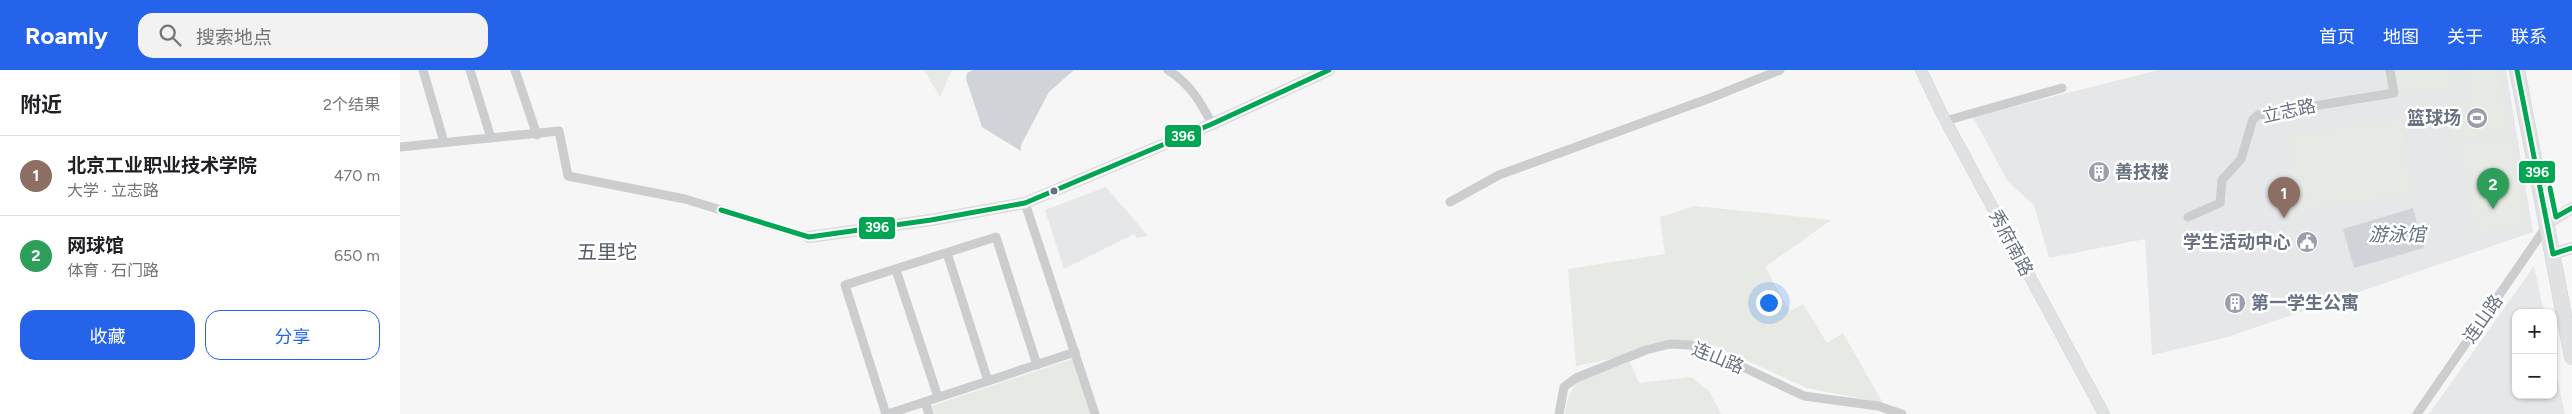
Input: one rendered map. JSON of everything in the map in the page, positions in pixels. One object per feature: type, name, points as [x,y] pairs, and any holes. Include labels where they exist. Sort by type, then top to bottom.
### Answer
[{"type":"highway","points":[[2517,70],[2552,220],[2562,251],[2572,304]]},
{"type":"highway","points":[[2527,70],[2552,220]]},
{"type":"highway","points":[[2562,251],[2572,356]]},
{"type":"street","points":[[423,70],[444,142]]},
{"type":"street","points":[[470,70],[491,138]]},
{"type":"street","points":[[515,70],[537,135]]},
{"type":"street","points":[[1168,70],[1184,80],[1197,96],[1212,124]]},
{"type":"street","points":[[400,146],[537,135],[559,131],[568,176],[685,199],[809,237],[931,220],[1025,203],[1212,124],[1329,70]]},
{"type":"street","points":[[1450,202],[1499,174],[1713,97],[1780,70]]},
{"type":"street","name":"秀府南路","points":[[1921,70],[2104,414]]},
{"type":"street","name":"立志路","points":[[2188,217],[2220,203],[2222,180],[2241,159],[2254,119],[2258,115],[2394,93],[2390,70]]},
{"type":"street","points":[[1946,120],[2062,88]]},
{"type":"street","points":[[1025,203],[1095,414]]},
{"type":"street","points":[[2552,220],[2572,208]]},
{"type":"street","name":"连山路","points":[[2417,414],[2552,220]]},
{"type":"street","points":[[1037,365],[996,237],[845,285],[887,414],[925,402],[938,397],[1037,365],[1075,352]]},
{"type":"street","points":[[947,254],[988,381]]},
{"type":"street","points":[[896,270],[938,397]]},
{"type":"street","name":"连山路","points":[[1559,414],[1564,387],[1576,378],[1646,350],[1670,344],[1690,345],[1728,360],[1804,396],[1878,406],[1902,414]]},
{"type":"street","points":[[925,402],[929,414]]},
{"type":"shaded area","points":[[924,70],[952,70],[940,97]]},
{"type":"shaded area","points":[[2158,70],[2506,70],[2533,232],[2228,337],[2152,355],[2145,239],[2049,258],[2034,205],[2008,182],[1973,117]]},
{"type":"shaded area","points":[[2394,70],[2452,70],[2455,87],[2398,96]]},
{"type":"shaded area","name":"篮球场","points":[[2466,70],[2498,70],[2509,131],[2452,142],[2445,105],[2472,100]]},
{"type":"shaded area","points":[[2401,119],[2412,195],[2299,211],[2288,135]]},
{"type":"shaded area","points":[[2511,136],[2527,224],[2476,233],[2460,145]]},
{"type":"shaded area","points":[[1106,187],[1148,236],[1137,238],[1134,234],[1064,269],[1045,210]]},
{"type":"shaded area","points":[[1695,206],[1831,220],[1765,267],[1790,311],[1803,304],[1827,343],[1843,333],[1883,403],[1807,388],[1702,340],[1576,366],[1568,269],[1665,254],[1660,217]]},
{"type":"shaded area","points":[[2534,266],[2543,309],[2512,309],[2512,399],[2557,399],[2557,377],[2565,414],[2429,414]]},
{"type":"shaded area","points":[[1072,359],[1090,414],[934,414],[931,406]]},
{"type":"shaded area","points":[[1630,362],[1639,383],[1691,377],[1709,391],[1721,414],[1565,414],[1567,401],[1576,382]]},
{"type":"water","points":[[973,70],[1074,70],[1049,92],[1021,145],[1021,151],[982,127],[966,79],[967,73]]},
{"type":"water","name":"游泳馆","points":[[2413,208],[2424,248],[2354,268],[2343,229]]},
{"type":"transit line","name":"396","points":[[721,210],[809,237],[931,220],[1025,203],[1212,124],[1329,70]]},
{"type":"transit line","name":"396","points":[[2517,70],[2553,254],[2572,248]]},
{"type":"transit line","name":"396","points":[[2550,188],[2556,217],[2572,208]]},
{"type":"place","name":"篮球场","points":[[2477,118]]},
{"type":"place","name":"善技楼","points":[[2099,172]]},
{"type":"place","name":"网球馆","points":[[2493,209]]},
{"type":"place","name":"北京工业职业技术学院","points":[[2284,218]]},
{"type":"place","name":"学生活动中心","points":[[2307,242]]},
{"type":"place","name":"第一学生公寓","points":[[2235,303]]},
{"type":"district","name":"五里坨","points":[[607,252]]}]
